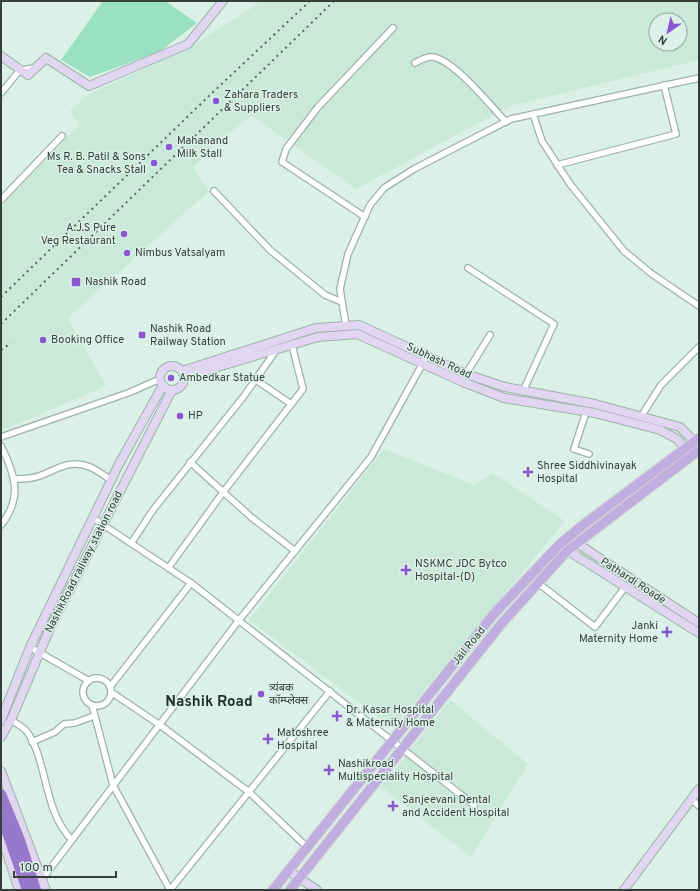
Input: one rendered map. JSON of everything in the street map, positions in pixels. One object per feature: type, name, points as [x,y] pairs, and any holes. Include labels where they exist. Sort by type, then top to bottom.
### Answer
[{"type":"highway","points":[[1,794],[20,840],[36,890]]},
{"type":"highway","points":[[1,815],[27,890]]},
{"type":"main road","points":[[1,56],[28,75],[46,58],[88,86],[188,44],[223,1]]},
{"type":"main road","name":"Subhash Road","points":[[183,374],[316,328],[359,325],[425,359],[463,382],[504,398],[586,412],[660,430],[676,439],[685,448],[696,453]]},
{"type":"main road","name":"Subhash Road","points":[[183,374],[318,337],[357,334],[466,374],[523,391],[596,404],[642,415],[680,427],[697,441]]},
{"type":"main road","points":[[1,720],[30,647],[111,480],[161,382],[162,372],[167,367],[174,366],[183,374],[182,385],[172,390],[161,382]]},
{"type":"main road","name":"NashikRoad railway station road","points":[[1,737],[11,720],[39,652],[172,390]]},
{"type":"main road","name":"Jail Road","points":[[274,890],[309,848],[493,615],[559,545],[685,448],[697,441]]},
{"type":"main road","name":"Jail Road","points":[[290,890],[502,623],[568,550],[696,453]]},
{"type":"main road","name":"Pathardi Roade","points":[[568,538],[699,623]]},
{"type":"main road","points":[[559,545],[699,633]]},
{"type":"main road","points":[[1,771],[43,878],[46,890]]},
{"type":"main road","points":[[624,890],[699,788]]},
{"type":"main road","points":[[2,839],[20,890]]},
{"type":"main road","points":[[289,871],[317,890]]},
{"type":"street","points":[[365,217],[282,162],[286,148],[318,107],[392,28]]},
{"type":"street","points":[[415,62],[424,58],[433,57],[446,64],[470,83],[506,122]]},
{"type":"street","points":[[1,93],[20,70]]},
{"type":"street","points":[[346,326],[340,289],[348,254],[370,205],[384,188],[414,169],[506,122],[533,114],[699,78]]},
{"type":"street","points":[[557,165],[676,134],[664,85]]},
{"type":"street","points":[[533,114],[542,141],[557,165],[570,184],[624,251],[652,274],[699,306]]},
{"type":"street","points":[[1,200],[62,136]]},
{"type":"street","points":[[214,191],[270,250],[325,296],[342,302]]},
{"type":"street","points":[[468,268],[554,324],[523,391]]},
{"type":"street","points":[[466,374],[490,335]]},
{"type":"street","points":[[169,567],[224,491],[303,389],[292,345]]},
{"type":"street","points":[[642,415],[661,385],[699,347]]},
{"type":"street","points":[[132,542],[153,510],[256,380],[277,349]]},
{"type":"street","points":[[43,878],[239,620],[371,457],[425,359]]},
{"type":"street","points":[[256,380],[291,404]]},
{"type":"street","points":[[1,437],[161,382]]},
{"type":"street","points":[[586,412],[574,449],[589,454]]},
{"type":"street","points":[[1,446],[15,479],[14,502],[11,510],[1,525]]},
{"type":"street","points":[[190,462],[224,491],[251,517],[295,551]]},
{"type":"street","points":[[15,479],[27,479],[42,475],[70,463],[90,467],[111,480]]},
{"type":"street","points":[[93,518],[132,542],[191,583],[404,748],[474,805]]},
{"type":"street","points":[[89,681],[84,688],[84,696],[92,704],[97,706],[105,703],[110,696],[110,689],[191,583]]},
{"type":"street","points":[[538,583],[595,627],[626,586]]},
{"type":"street","points":[[30,647],[89,681],[101,679],[110,689],[249,792],[309,848]]},
{"type":"street","points":[[92,704],[94,716],[114,785],[170,890],[330,691]]},
{"type":"street","points":[[32,742],[54,732],[64,724],[75,723],[94,716]]},
{"type":"street","points":[[11,720],[24,728],[32,742],[59,824],[72,840]]},
{"type":"street","points":[[691,799],[699,806]]},
{"type":"shaded area","points":[[259,1],[699,1],[699,60],[510,106],[356,189],[252,116],[219,140],[193,168],[209,191],[68,318],[106,386],[1,431],[1,206],[79,125],[70,111],[87,95],[191,47],[256,5]]},
{"type":"shaded area","name":"NSKMC JDC Bytco Hospital-(D)","points":[[384,449],[474,485],[493,473],[565,521],[393,728],[249,620]]},
{"type":"shaded area","points":[[450,700],[528,764],[471,857],[381,787]]},
{"type":"green space","points":[[103,1],[165,1],[197,23],[159,52],[90,77],[61,60]]},
{"type":"railway","points":[[1,297],[210,95],[310,1]]},
{"type":"railway","points":[[1,324],[334,1]]},
{"type":"railway","points":[[1,350],[11,343]]},
{"type":"place","name":"Zahara Traders & Suppliers","points":[[216,101]]},
{"type":"place","name":"Mahanand Milk Stall","points":[[169,147]]},
{"type":"place","name":"Ms R. B. Patil & Sons Tea & Snacks Stall","points":[[154,163]]},
{"type":"place","name":"A.J.S Pure Veg Restaurant","points":[[124,234]]},
{"type":"place","name":"Nimbus Vatsalyam","points":[[127,253]]},
{"type":"place","name":"Nashik Road","points":[[76,282]]},
{"type":"place","name":"Nashik Road Railway Station","points":[[142,335]]},
{"type":"place","name":"Booking Office","points":[[43,340]]},
{"type":"place","name":"Ambedkar Statue","points":[[171,378]]},
{"type":"place","name":"HP","points":[[180,416]]},
{"type":"place","name":"Shree Siddhivinayak Hospital","points":[[528,472]]},
{"type":"place","name":"NSKMC JDC Bytco Hospital-(D)","points":[[406,570]]},
{"type":"place","name":"Janki Maternity Home","points":[[667,632]]},
{"type":"place","name":"त्र्यंबक कॉम्प्लेक्स","points":[[261,694]]},
{"type":"place","name":"Dr. Kasar Hospital & Maternity Home","points":[[337,716]]},
{"type":"place","name":"Matoshree Hospital","points":[[268,739]]},
{"type":"place","name":"Nashikroad Multispeciality Hospital","points":[[329,770]]},
{"type":"place","name":"Sanjeevani Dental and Accident Hospital","points":[[393,806]]},
{"type":"district","name":"Nashik Road","points":[[209,702]]}]
